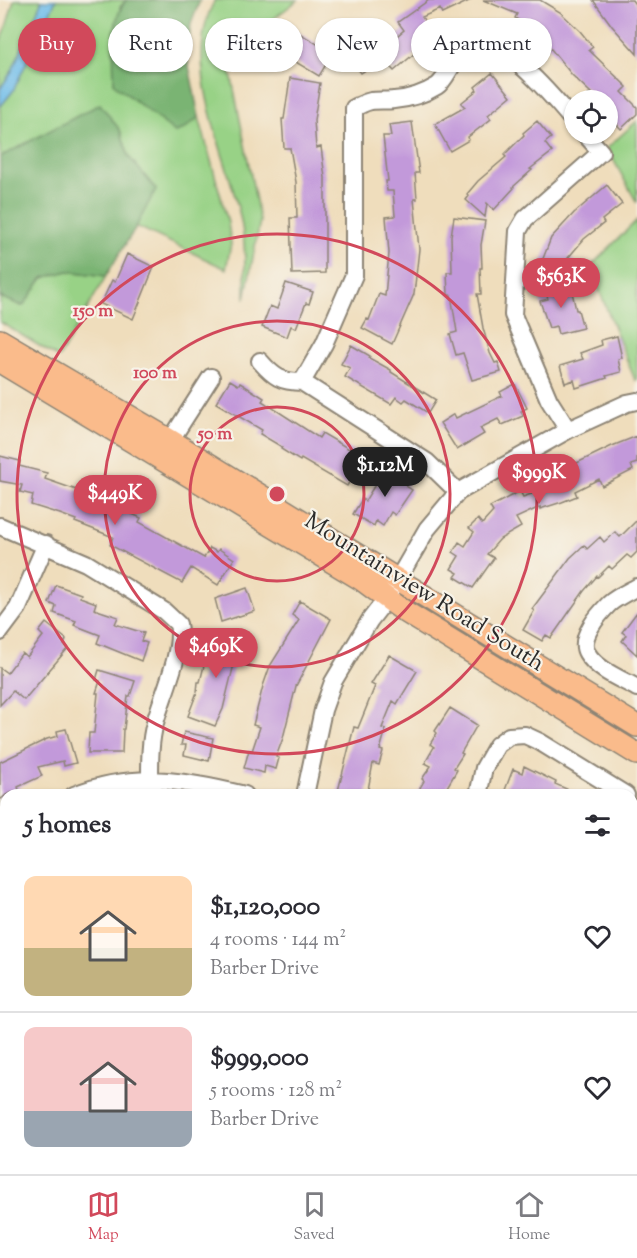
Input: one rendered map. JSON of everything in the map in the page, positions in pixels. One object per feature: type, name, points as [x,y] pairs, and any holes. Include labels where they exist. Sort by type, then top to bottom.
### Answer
[{"type":"main road","name":"Mountainview Road South","points":[[0,340],[362,580],[392,589],[637,726]]},
{"type":"main road","name":"Mountainview Road South","points":[[0,362],[165,449]]},
{"type":"main road","name":"Mountainview Road South","points":[[392,589],[637,754]]},
{"type":"street","points":[[302,382],[324,344],[354,275],[354,108],[370,101],[416,97],[440,85],[450,65],[462,52],[473,44],[483,44],[517,61],[564,111]]},
{"type":"street","points":[[568,430],[549,400],[513,315],[518,231],[525,219],[601,152],[594,144]]},
{"type":"street","points":[[261,361],[272,375],[288,382],[302,382],[428,462],[458,492]]},
{"type":"street","points":[[165,449],[211,376]]},
{"type":"street","points":[[306,789],[323,710],[333,682],[427,529],[458,492],[568,430],[627,403],[637,401]]},
{"type":"street","points":[[0,526],[86,563],[164,611],[178,624],[179,641],[152,736],[150,779]]},
{"type":"street","points":[[0,632],[18,608],[46,544]]},
{"type":"street","points":[[637,586],[610,603],[592,625],[585,641],[586,652],[598,665],[637,688]]},
{"type":"street","points":[[479,789],[484,768],[497,745],[509,736],[525,735],[616,789]]},
{"type":"street","points":[[93,789],[150,779],[194,783],[220,789]]},
{"type":"green space","points":[[14,0],[42,0],[34,18],[18,18],[18,57],[0,89],[0,42]]},
{"type":"green space","points":[[56,0],[126,0],[120,7],[119,18],[108,18],[108,72],[115,72],[114,84],[175,132],[184,129],[199,117],[228,223],[231,244],[226,269],[136,226],[155,189],[129,157],[120,130],[0,157],[0,107],[13,91],[22,72],[96,72],[96,18],[47,18]]},
{"type":"green space","points":[[126,0],[200,0],[193,19],[117,18]]},
{"type":"green space","points":[[215,0],[298,0],[274,18],[208,18]]},
{"type":"green space","points":[[205,25],[205,72],[231,72],[260,221],[245,299],[243,230],[210,110],[204,81],[202,52]]},
{"type":"green space","points":[[114,72],[190,72],[199,117],[184,129],[175,132],[114,84]]},
{"type":"green space","points":[[100,104],[120,130],[129,157],[156,189],[106,276],[68,271],[43,278],[23,306],[0,297],[0,157]]},
{"type":"green space","points":[[637,121],[637,203],[607,148],[611,144],[618,144],[618,138]]},
{"type":"green space","points":[[637,220],[637,380],[635,380],[590,267]]},
{"type":"green space","points":[[68,271],[106,276],[59,358],[0,322],[0,297],[22,306],[43,278]]},
{"type":"water","points":[[42,0],[56,0],[47,18],[34,18]]},
{"type":"water","points":[[18,57],[18,72],[22,72],[13,91],[0,107],[0,89]]},
{"type":"building","points":[[429,0],[471,0],[442,14],[440,9],[423,18],[411,18],[411,56],[399,67],[399,34],[404,30],[399,21]]},
{"type":"building","points":[[483,0],[540,0],[560,12],[593,47],[589,50],[627,87],[622,92],[637,107],[637,114],[621,129],[618,126],[618,90],[588,90],[552,50],[552,18],[515,18],[517,14]]},
{"type":"building","points":[[593,0],[632,0],[637,7],[637,54],[612,26]]},
{"type":"building","points":[[303,35],[315,42],[315,72],[321,72],[319,76],[303,66]]},
{"type":"building","points":[[492,73],[511,96],[488,115],[491,119],[468,137],[469,140],[450,151],[435,124],[465,107],[461,103]]},
{"type":"building","points":[[290,78],[320,83],[314,120],[316,148],[321,147],[325,178],[325,273],[292,274],[290,218],[297,218],[296,182],[290,148],[284,148],[282,119],[284,119]]},
{"type":"building","points":[[537,121],[551,138],[545,143],[552,152],[530,169],[532,170],[513,187],[494,210],[487,203],[485,217],[466,200],[469,196],[467,194],[478,181],[506,157],[504,155]]},
{"type":"building","points":[[412,122],[419,173],[415,173],[417,199],[414,199],[419,249],[414,294],[392,344],[362,328],[367,319],[369,320],[379,294],[385,296],[389,253],[386,217],[395,216],[393,191],[387,191],[383,136],[391,136],[389,125]]},
{"type":"building","points":[[607,185],[622,204],[602,220],[604,223],[584,239],[568,258],[574,260],[568,274],[570,281],[539,269],[551,238],[574,213]]},
{"type":"building","points":[[454,217],[485,221],[481,245],[481,294],[477,294],[490,353],[495,363],[498,362],[501,372],[472,380],[463,353],[456,355],[450,334],[457,332],[451,295],[448,295],[447,272],[452,272],[451,236]]},
{"type":"building","points":[[127,254],[154,267],[133,319],[101,304],[112,280],[115,282]]},
{"type":"building","points":[[286,283],[313,292],[296,328],[291,326],[287,337],[262,327],[270,306],[277,309]]},
{"type":"building","points":[[570,283],[583,328],[558,334],[556,326],[549,328],[540,301],[548,299],[545,288]]},
{"type":"building","points":[[617,336],[622,358],[618,359],[621,372],[576,388],[574,380],[565,383],[560,366],[583,359],[580,353],[602,345],[601,340]]},
{"type":"building","points":[[351,345],[436,400],[428,413],[406,399],[403,402],[396,397],[391,404],[345,377],[350,368],[341,364]]},
{"type":"building","points":[[230,380],[238,385],[240,383],[264,398],[262,401],[319,438],[322,433],[363,457],[347,486],[281,449],[282,447],[260,434],[262,430],[216,403]]},
{"type":"building","points":[[515,384],[527,408],[521,411],[523,416],[502,425],[498,419],[480,428],[484,434],[457,450],[440,423],[454,414],[456,418],[502,396],[500,392]]},
{"type":"building","points":[[637,436],[637,463],[631,465],[633,470],[602,486],[599,479],[575,491],[577,496],[540,509],[540,507],[516,518],[521,527],[500,539],[487,554],[494,558],[473,588],[455,577],[458,573],[451,569],[459,556],[453,552],[459,542],[465,546],[474,532],[469,528],[478,519],[482,524],[493,512],[490,507],[520,491],[523,497],[540,491],[538,484],[551,479],[550,476]]},
{"type":"building","points":[[0,456],[20,461],[19,466],[47,473],[45,479],[111,502],[110,504],[141,518],[139,522],[204,558],[210,548],[217,552],[219,549],[234,559],[218,585],[191,568],[182,583],[110,545],[113,537],[75,522],[76,520],[31,505],[33,495],[20,492],[22,485],[0,481]]},
{"type":"building","points":[[390,465],[411,477],[406,486],[412,490],[395,515],[391,512],[383,526],[376,521],[374,526],[353,514],[362,499],[365,501],[376,483],[378,484]]},
{"type":"building","points":[[637,520],[637,552],[631,558],[627,555],[612,569],[609,566],[597,576],[551,638],[546,635],[542,641],[523,630],[534,611],[532,609],[570,558],[584,545],[587,549],[600,537],[604,542],[615,532],[620,537]]},
{"type":"building","points":[[56,585],[81,594],[80,597],[96,603],[94,609],[118,617],[115,624],[144,633],[141,641],[147,643],[141,661],[97,643],[100,635],[74,625],[76,621],[54,613],[56,606],[49,603]]},
{"type":"building","points":[[247,588],[255,611],[221,622],[215,599]]},
{"type":"building","points":[[300,601],[331,619],[296,686],[276,757],[279,758],[276,769],[265,766],[264,773],[244,768],[249,750],[252,751],[260,727],[253,725],[263,686],[270,666],[299,620],[292,615]]},
{"type":"building","points":[[637,612],[637,655],[622,641],[626,635],[622,632]]},
{"type":"building","points":[[46,623],[66,639],[64,645],[68,648],[24,700],[13,691],[0,705],[0,668],[7,673],[22,653],[27,657],[43,636],[39,632]]},
{"type":"building","points":[[224,633],[243,637],[223,709],[215,726],[188,716],[197,692],[198,682],[200,682],[211,637],[227,640]]},
{"type":"building","points":[[389,655],[417,671],[397,704],[393,701],[382,728],[386,729],[380,750],[383,751],[379,765],[373,763],[368,789],[338,789],[354,727],[358,728],[375,686],[371,684]]},
{"type":"building","points":[[99,670],[135,681],[130,696],[128,696],[122,753],[88,753],[89,733],[94,733],[98,693],[96,693],[100,681],[96,680]]},
{"type":"building","points":[[450,708],[477,725],[454,768],[457,770],[447,787],[450,789],[419,789],[424,781],[422,779],[431,766],[425,763],[434,747],[430,744],[437,733],[435,731]]},
{"type":"building","points":[[66,729],[76,763],[64,766],[63,761],[38,767],[42,776],[18,787],[19,789],[0,789],[0,762],[58,736],[57,731]]},
{"type":"building","points":[[184,732],[213,738],[209,761],[184,755],[186,745],[181,745]]},
{"type":"building","points":[[524,766],[566,789],[505,789],[513,769],[522,773]]}]
